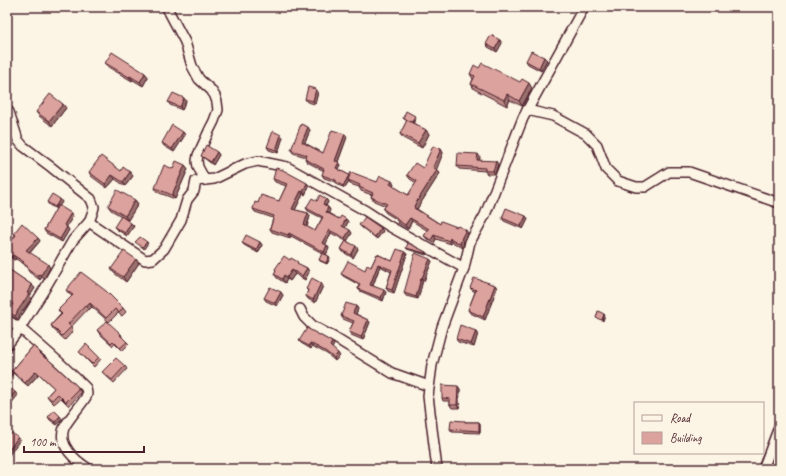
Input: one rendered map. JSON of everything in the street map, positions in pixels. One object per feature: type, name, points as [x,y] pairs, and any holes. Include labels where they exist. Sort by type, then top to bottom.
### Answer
[{"type":"street","points":[[437,469],[428,396],[432,365],[442,327],[464,268],[470,242],[485,215],[523,118],[584,7]]},
{"type":"street","points":[[168,10],[185,42],[192,66],[199,78],[211,90],[217,102],[218,110],[198,155],[197,161],[198,167],[205,180]]},
{"type":"street","points":[[7,110],[18,140],[23,146],[91,199],[94,207],[89,222],[73,240],[44,290],[20,328],[7,345]]},
{"type":"street","points":[[527,110],[553,116],[586,134],[597,145],[606,169],[618,181],[636,187],[645,187],[669,172],[689,172],[779,203]]},
{"type":"street","points":[[89,222],[145,260],[153,259],[164,249],[181,220],[187,200],[194,190],[196,181],[214,179],[245,164],[258,161],[287,167],[464,268]]},
{"type":"street","points":[[300,309],[304,317],[313,326],[336,338],[392,373],[429,386]]},
{"type":"street","points":[[7,320],[20,328],[86,388],[86,397],[64,428],[62,435],[66,448],[74,458],[89,469]]},
{"type":"street","points":[[763,469],[779,428]]},
{"type":"building","points":[[491,35],[500,40],[495,49],[486,44]]},
{"type":"building","points":[[531,51],[544,57],[539,68],[526,61]]},
{"type":"building","points":[[112,52],[145,73],[140,82],[105,63]]},
{"type":"building","points":[[482,63],[520,82],[522,79],[529,83],[519,101],[507,94],[504,100],[471,84],[475,76],[470,74],[474,65],[479,68]]},
{"type":"building","points":[[308,87],[316,89],[313,101],[305,99]]},
{"type":"building","points":[[173,93],[184,98],[180,107],[168,102]]},
{"type":"building","points":[[50,94],[63,104],[49,121],[36,112]]},
{"type":"building","points":[[406,111],[415,116],[412,122],[403,118]]},
{"type":"building","points":[[407,120],[426,130],[418,143],[400,134]]},
{"type":"building","points":[[301,124],[308,127],[302,142],[323,153],[332,130],[345,134],[335,161],[339,162],[336,168],[349,175],[343,186],[336,182],[336,180],[322,175],[324,169],[305,159],[307,155],[291,150]]},
{"type":"building","points":[[172,125],[183,132],[172,149],[162,143]]},
{"type":"building","points":[[273,131],[281,135],[276,150],[267,147]]},
{"type":"building","points":[[206,145],[217,152],[211,162],[201,156]]},
{"type":"building","points":[[433,146],[441,149],[433,167],[437,170],[414,208],[440,224],[441,221],[466,230],[460,244],[450,238],[449,241],[434,235],[431,240],[424,236],[429,229],[410,218],[405,225],[383,209],[387,204],[371,197],[373,193],[348,180],[351,172],[377,182],[380,176],[392,181],[390,184],[408,195],[417,181],[407,175],[415,163],[423,168]]},
{"type":"building","points":[[458,153],[478,154],[477,160],[496,161],[493,171],[485,171],[485,168],[457,166]]},
{"type":"building","points":[[101,156],[121,171],[123,167],[130,172],[123,182],[112,175],[105,184],[89,172]]},
{"type":"building","points":[[176,161],[185,165],[172,195],[155,188],[164,165],[173,169]]},
{"type":"building","points":[[276,168],[283,170],[307,183],[292,209],[308,213],[304,225],[315,231],[323,217],[306,208],[312,198],[317,201],[320,195],[326,199],[323,204],[328,207],[326,212],[339,219],[341,216],[346,219],[342,226],[350,230],[345,238],[329,230],[322,243],[327,245],[324,252],[289,233],[288,235],[270,229],[274,216],[253,209],[255,202],[258,203],[261,195],[279,201],[287,184],[273,179]]},
{"type":"building","points":[[117,190],[135,200],[125,216],[108,206]]},
{"type":"building","points":[[52,194],[60,199],[55,207],[47,202]]},
{"type":"building","points":[[58,205],[71,213],[64,225],[67,227],[60,239],[44,230]]},
{"type":"building","points":[[506,208],[526,216],[521,226],[502,218]]},
{"type":"building","points":[[121,216],[131,223],[125,233],[114,227]]},
{"type":"building","points":[[365,217],[381,228],[375,237],[359,225]]},
{"type":"building","points":[[22,223],[38,238],[26,250],[48,264],[41,275],[39,274],[38,276],[27,268],[28,267],[23,263],[24,262],[7,253],[7,246],[16,235],[14,233]]},
{"type":"building","points":[[246,235],[260,242],[256,250],[242,243]]},
{"type":"building","points":[[140,237],[147,242],[142,247],[135,242]]},
{"type":"building","points":[[346,241],[356,246],[351,255],[341,249]]},
{"type":"building","points":[[408,243],[426,252],[406,248]]},
{"type":"building","points":[[397,249],[405,252],[392,290],[386,288],[392,270],[378,264],[370,285],[384,290],[381,298],[358,289],[360,284],[341,274],[348,261],[365,270],[367,265],[371,267],[377,254],[392,261]]},
{"type":"building","points":[[124,251],[136,259],[123,277],[111,269]]},
{"type":"building","points":[[322,253],[329,256],[326,263],[319,260]]},
{"type":"building","points":[[415,253],[430,259],[421,278],[416,297],[404,293]]},
{"type":"building","points":[[284,256],[290,260],[291,258],[307,268],[302,276],[292,270],[287,277],[284,275],[282,279],[274,274],[275,269]]},
{"type":"building","points":[[7,268],[32,285],[27,293],[29,294],[15,316],[7,311],[13,304],[7,300],[9,296],[7,294]]},
{"type":"building","points":[[81,272],[106,291],[123,308],[119,313],[115,309],[106,318],[90,303],[86,307],[85,306],[68,324],[71,327],[62,336],[51,325],[62,314],[58,310],[73,295],[66,290]]},
{"type":"building","points":[[312,278],[321,283],[313,300],[306,296],[308,290],[306,289]]},
{"type":"building","points":[[474,278],[495,285],[483,317],[468,310],[476,290],[470,288]]},
{"type":"building","points":[[270,287],[281,292],[275,303],[264,298]]},
{"type":"building","points":[[346,303],[356,306],[353,313],[368,320],[361,337],[349,332],[354,321],[341,316]]},
{"type":"building","points":[[598,311],[604,314],[602,320],[596,318]]},
{"type":"building","points":[[107,321],[127,342],[120,348],[113,341],[111,343],[97,330]]},
{"type":"building","points":[[460,325],[476,331],[471,344],[456,339]]},
{"type":"building","points":[[307,328],[332,342],[330,346],[338,353],[334,358],[310,343],[309,346],[299,341]]},
{"type":"building","points":[[86,344],[99,357],[92,364],[79,352]]},
{"type":"building","points":[[33,346],[78,387],[78,390],[66,402],[58,394],[52,400],[47,396],[54,388],[36,371],[25,383],[12,371]]},
{"type":"building","points":[[116,358],[125,366],[112,380],[102,372]]},
{"type":"building","points":[[7,367],[11,370],[7,374]]},
{"type":"building","points":[[7,385],[15,392],[7,402]]},
{"type":"building","points":[[442,385],[458,386],[457,405],[450,405],[450,399],[442,398]]},
{"type":"building","points":[[54,410],[60,416],[55,422],[48,417]]},
{"type":"building","points":[[451,420],[479,422],[479,431],[450,429]]},
{"type":"building","points":[[10,432],[18,437],[7,453],[7,437]]}]
